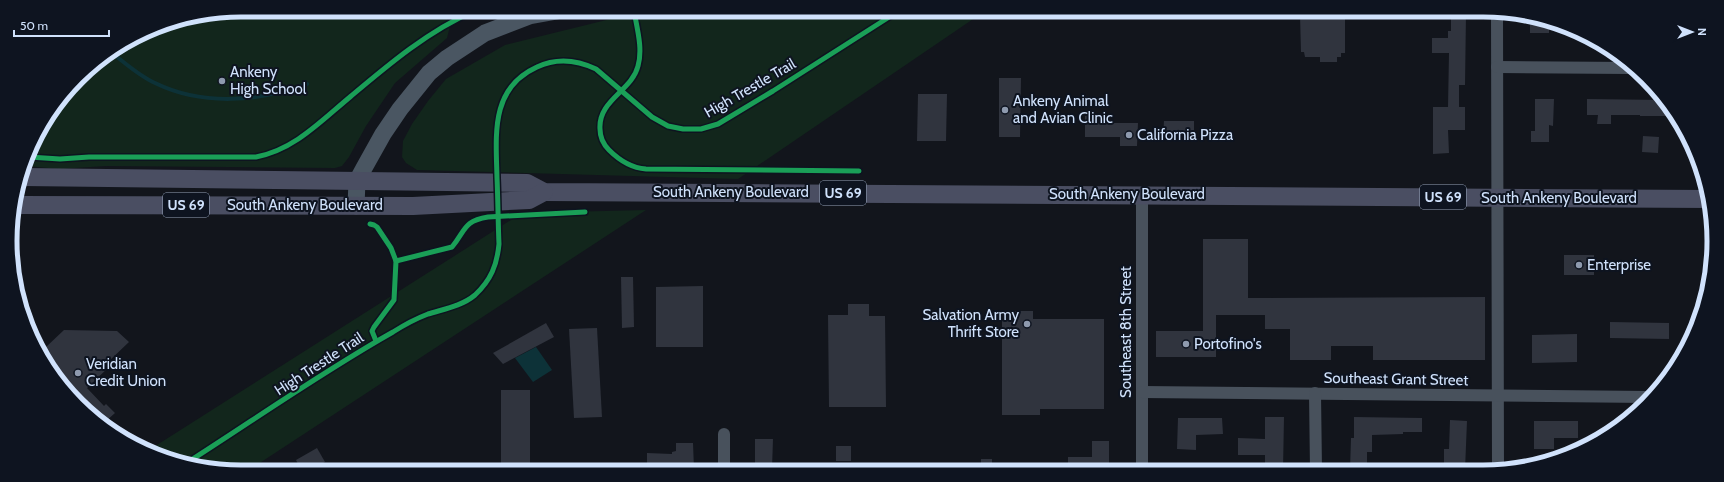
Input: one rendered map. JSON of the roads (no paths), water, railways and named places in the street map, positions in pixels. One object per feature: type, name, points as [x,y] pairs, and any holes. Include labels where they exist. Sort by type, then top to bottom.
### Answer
[{"type":"main road","name":"South Ankeny Boulevard","points":[[27,177],[527,183],[544,192],[1703,199]]},
{"type":"main road","name":"South Ankeny Boulevard","points":[[20,205],[413,206],[529,200],[544,192]]},
{"type":"street","points":[[356,206],[357,181],[383,134],[400,109],[429,73],[469,42],[506,23],[525,17]]},
{"type":"street","points":[[1498,17],[1498,465]]},
{"type":"street","points":[[1497,67],[1625,68]]},
{"type":"street","name":"Southeast 8th Street","points":[[1142,195],[1142,465]]},
{"type":"street","name":"Southeast Grant Street","points":[[1142,392],[1643,397]]},
{"type":"street","points":[[1315,393],[1316,465]]},
{"type":"street","points":[[724,434],[724,465]]},
{"type":"water","points":[[536,347],[552,370],[533,382],[515,358]]},
{"type":"waterway","points":[[116,56],[143,77],[155,83],[173,90],[211,98],[250,98],[270,95],[307,84]]},
{"type":"place","name":"Ankeny High School","points":[[222,81]]},
{"type":"place","name":"Ankeny Animal and Avian Clinic","points":[[1005,110]]},
{"type":"place","name":"California Pizza","points":[[1129,135]]},
{"type":"place","name":"Enterprise","points":[[1579,265]]},
{"type":"place","name":"Salvation Army Thrift Store","points":[[1027,324]]},
{"type":"place","name":"Portofino's","points":[[1186,344]]},
{"type":"place","name":"Veridian Credit Union","points":[[78,373]]}]
